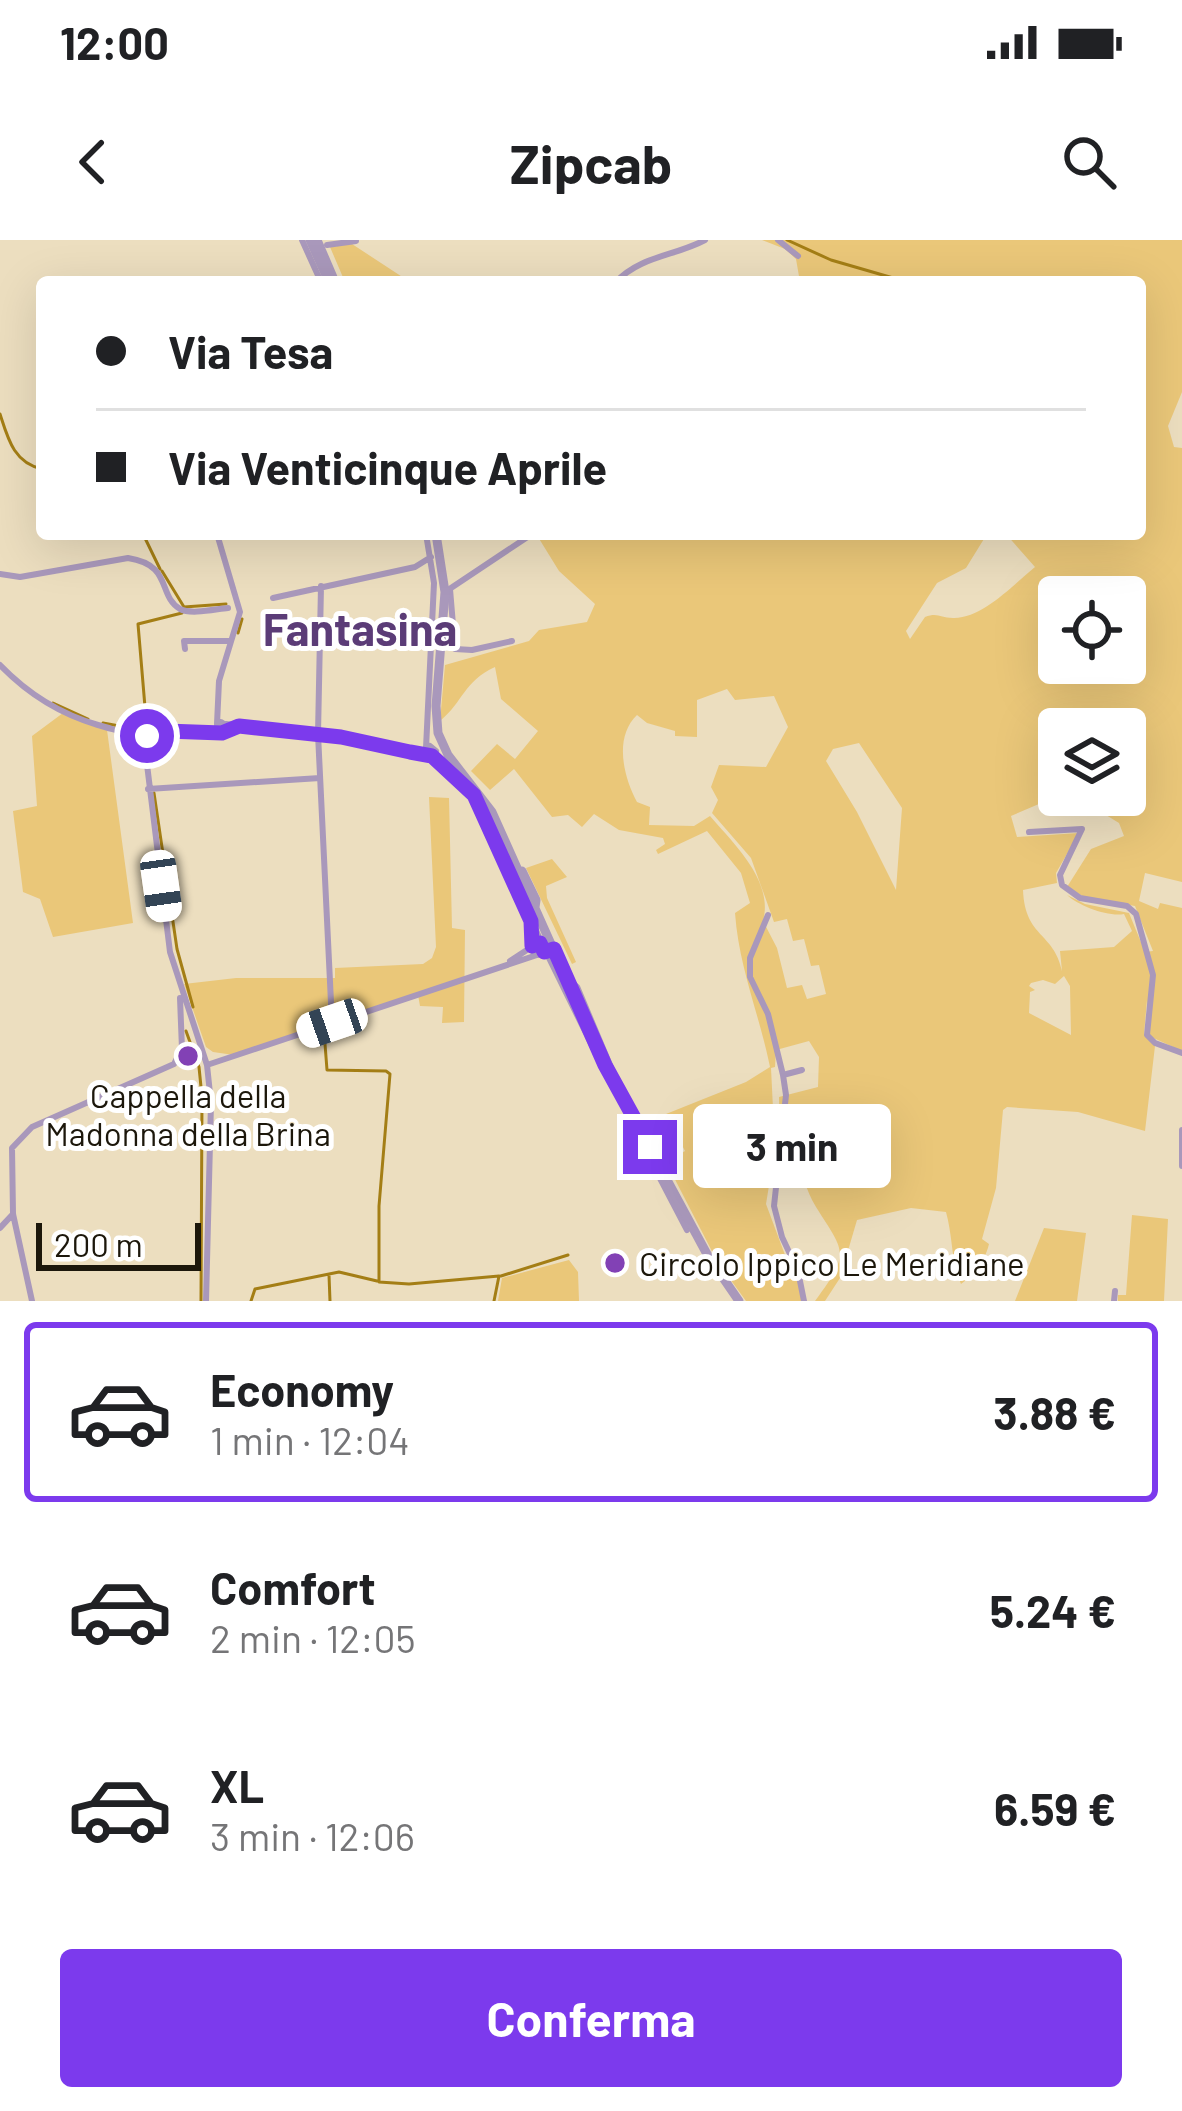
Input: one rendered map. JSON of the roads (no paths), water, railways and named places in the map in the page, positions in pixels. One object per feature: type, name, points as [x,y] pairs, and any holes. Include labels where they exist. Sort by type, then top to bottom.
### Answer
[{"type":"street","points":[[624,276],[647,260],[680,254],[705,240]]},
{"type":"street","points":[[778,240],[799,254]]},
{"type":"street","points":[[326,276],[314,241],[356,241]]},
{"type":"street","points":[[219,540],[240,612],[217,691],[219,726]]},
{"type":"street","points":[[427,540],[433,570],[426,729],[430,751],[482,808],[592,1050],[687,1231]]},
{"type":"street","points":[[437,540],[455,649],[512,641]]},
{"type":"street","points":[[447,590],[523,540]]},
{"type":"street","points":[[273,598],[415,566],[431,556]]},
{"type":"street","points":[[0,574],[20,577],[128,557],[144,560],[159,572],[176,606],[183,610],[229,608]]},
{"type":"street","points":[[415,566],[433,570]]},
{"type":"street","points":[[321,586],[318,734],[332,1023]]},
{"type":"street","points":[[447,590],[437,733],[448,755],[484,799],[535,907],[543,948],[569,982],[605,1065],[696,1234],[739,1301]]},
{"type":"street","points":[[185,650],[184,641],[231,641]]},
{"type":"street","points":[[0,665],[42,701],[144,740]]},
{"type":"street","points":[[144,740],[166,731],[239,726],[430,751]]},
{"type":"street","points":[[144,740],[170,952],[207,1065],[211,1103],[206,1301]]},
{"type":"street","points":[[151,788],[320,778]]},
{"type":"street","points":[[1029,832],[1082,829],[1060,875],[1062,885],[1080,898],[1127,906],[1136,914],[1153,975],[1147,1035],[1182,1053]]},
{"type":"street","points":[[768,915],[750,958],[750,977],[768,1014],[783,1075],[786,1095],[774,1206],[805,1301]]},
{"type":"street","points":[[207,1065],[543,948]]},
{"type":"street","points":[[32,1301],[14,1214],[12,1148],[22,1136],[76,1106],[155,1075],[179,1059],[179,989]]},
{"type":"street","points":[[783,1075],[802,1070]]},
{"type":"street","points":[[1182,1130],[1182,1166]]},
{"type":"street","points":[[0,1228],[14,1214]]},
{"type":"street","points":[[1114,1291],[1114,1301]]},
{"type":"waterway","points":[[787,240],[831,260],[886,276]]},
{"type":"waterway","points":[[0,414],[19,456],[36,467]]},
{"type":"waterway","points":[[146,540],[160,569]]},
{"type":"waterway","points":[[162,571],[184,607],[226,604]]},
{"type":"waterway","points":[[146,719],[138,624],[182,613]]},
{"type":"waterway","points":[[238,633],[242,619]]},
{"type":"waterway","points":[[53,703],[88,719]]},
{"type":"waterway","points":[[103,723],[141,730],[143,725]]},
{"type":"waterway","points":[[154,793],[177,949],[193,1007]]},
{"type":"waterway","points":[[186,1031],[199,1067],[202,1097],[201,1301]]},
{"type":"waterway","points":[[324,1031],[327,1070],[390,1074],[379,1206],[379,1282],[499,1276],[494,1301]]},
{"type":"waterway","points":[[501,1276],[568,1255]]},
{"type":"waterway","points":[[251,1301],[255,1289],[339,1272],[377,1281]]},
{"type":"waterway","points":[[329,1275],[330,1301]]},
{"type":"place","name":"Cappella della Madonna della Brina","points":[[188,1056]]},
{"type":"place","name":"Circolo Ippico Le Meridiane","points":[[615,1263]]},
{"type":"district","name":"Fantasina","points":[[360,628]]}]
